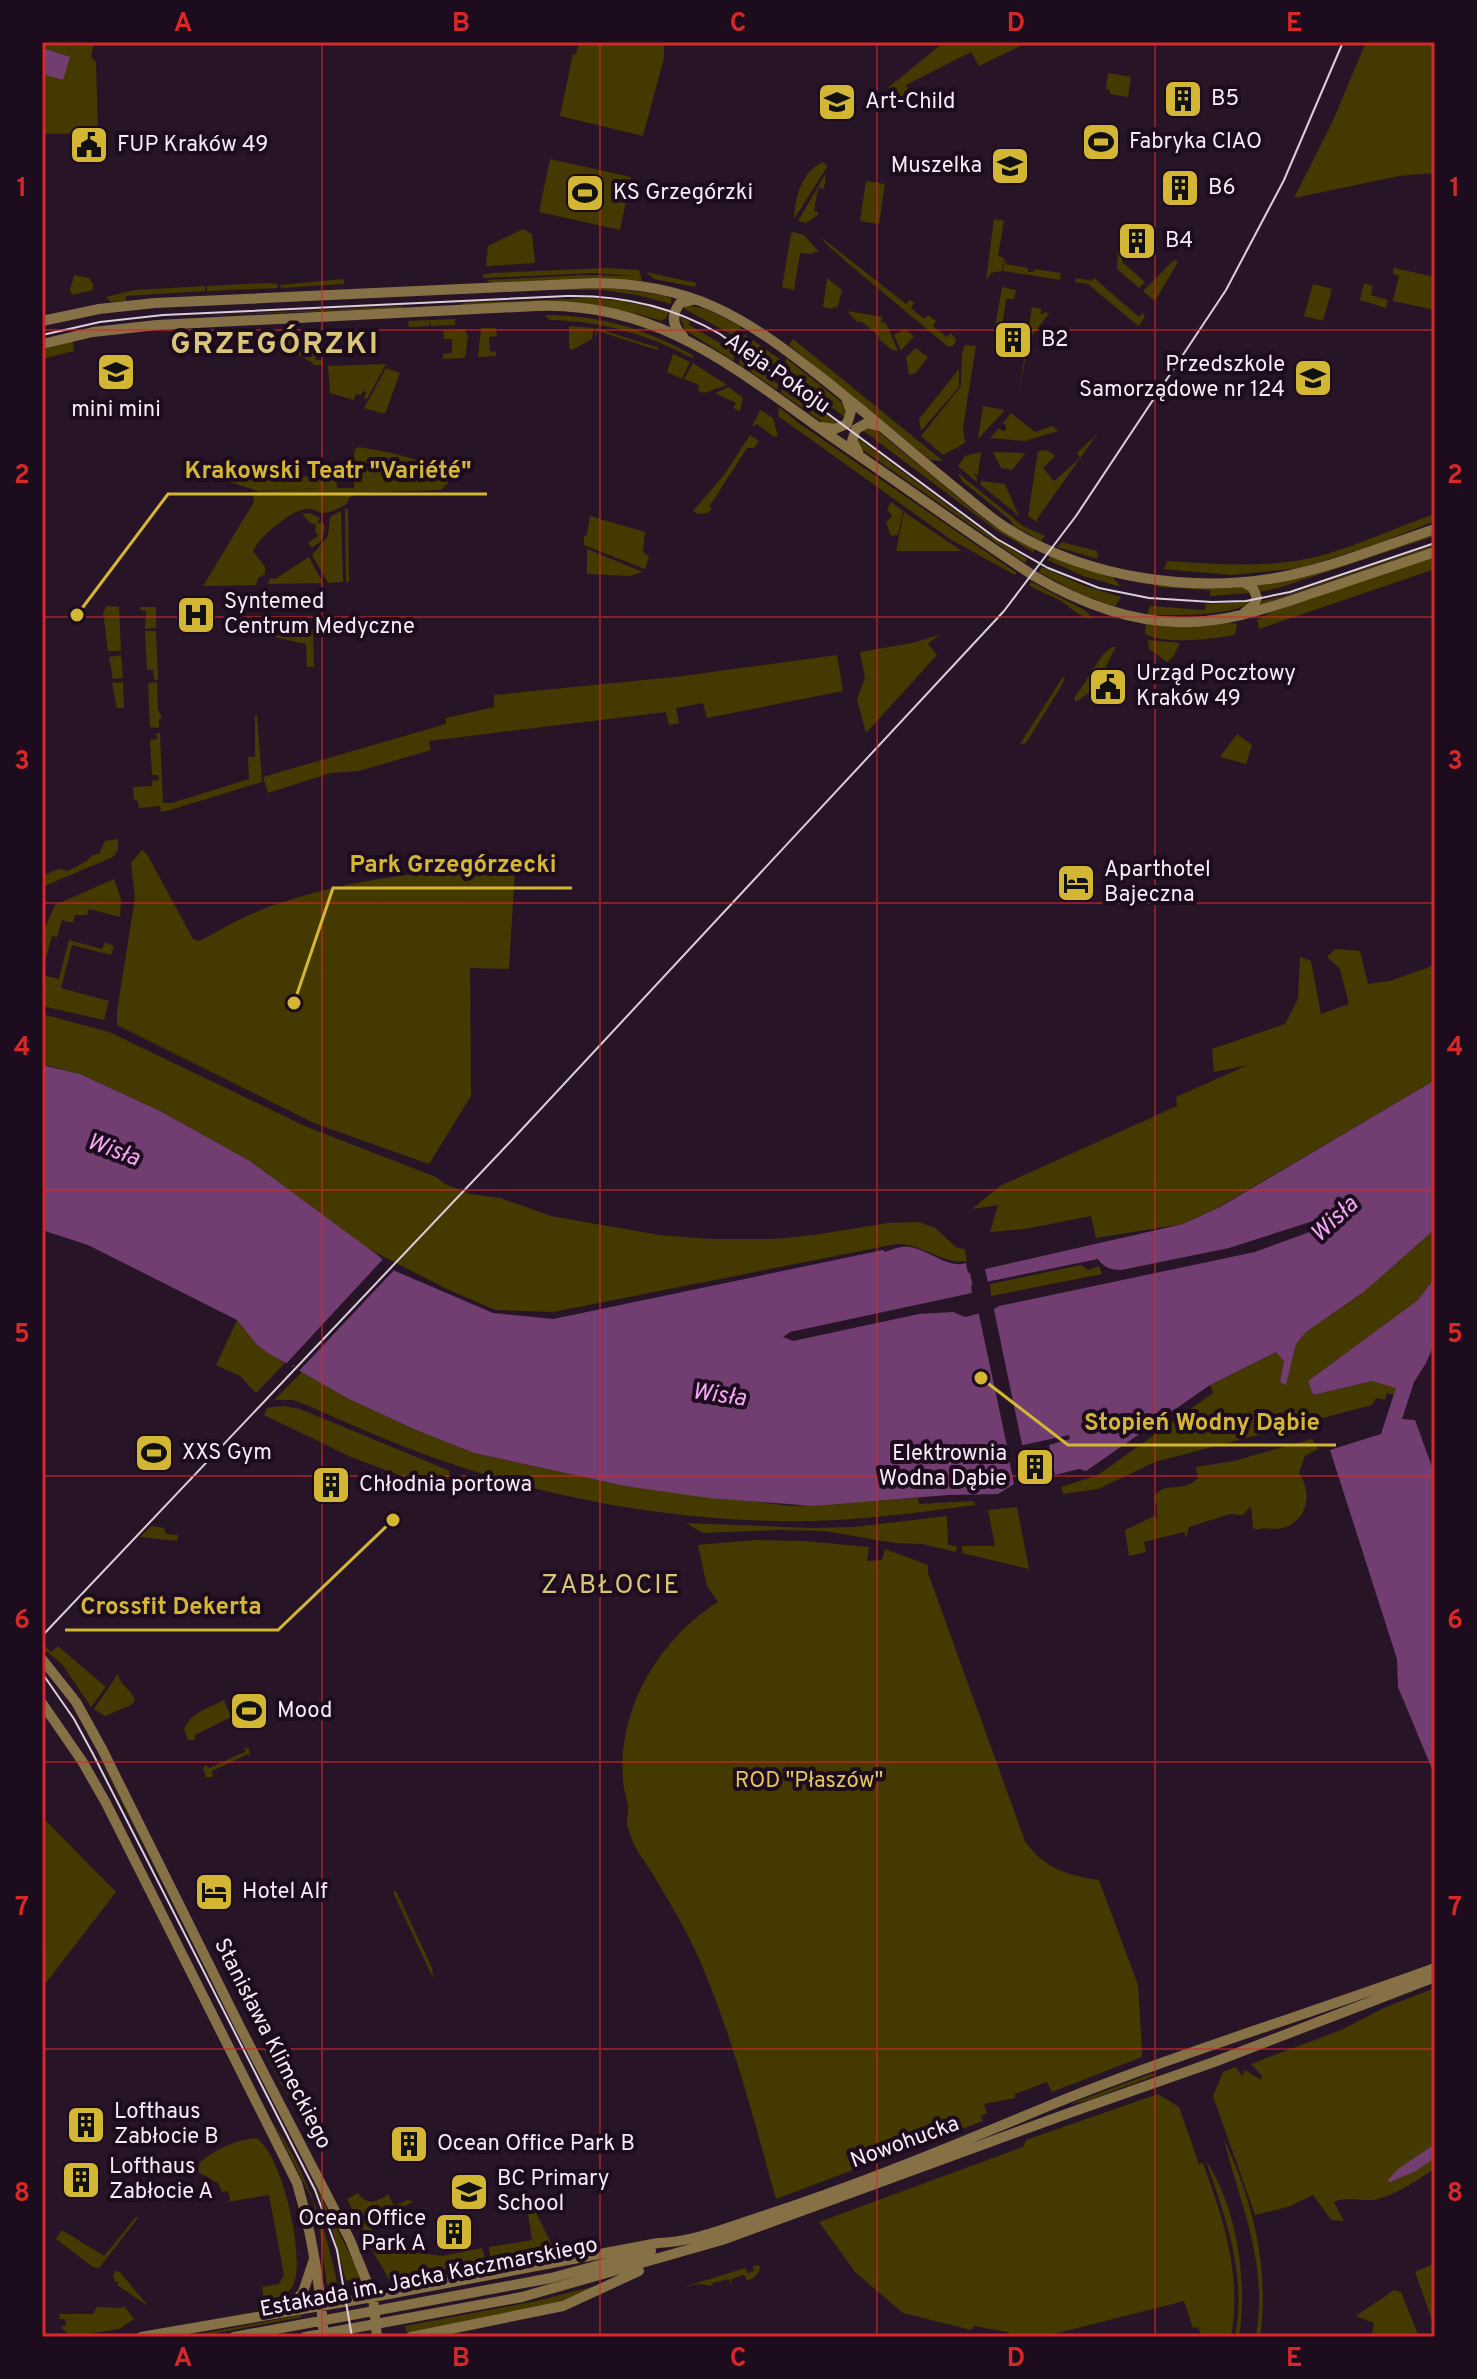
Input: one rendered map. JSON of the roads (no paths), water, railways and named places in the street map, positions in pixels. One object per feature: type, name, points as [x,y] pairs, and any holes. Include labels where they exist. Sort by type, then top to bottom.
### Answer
[{"type":"main road","name":"Aleja Pokoju","points":[[42,321],[99,309],[182,302],[606,283],[656,287],[707,302],[753,326],[839,391],[995,520],[1045,547],[1097,567],[1141,577],[1190,582],[1243,582],[1305,572],[1435,529]]},
{"type":"main road","points":[[691,341],[674,325],[676,308],[688,299],[707,302]]},
{"type":"main road","points":[[182,302],[192,305],[194,312],[192,319],[185,323]]},
{"type":"main road","name":"Aleja Pokoju","points":[[42,344],[108,330],[185,323],[570,306],[619,313],[691,341],[1027,571],[1067,594],[1120,613],[1154,620],[1195,622],[1238,616],[1435,552]]},
{"type":"main road","points":[[812,422],[833,429],[841,429],[847,424],[851,408],[839,391]]},
{"type":"main road","points":[[867,461],[853,444],[857,427],[864,423],[873,424],[891,434]]},
{"type":"main road","points":[[1238,616],[1251,608],[1257,598],[1253,588],[1243,582]]},
{"type":"main road","name":"Stanisława Klimeckiego","points":[[42,1659],[68,1691],[93,1730],[354,2249],[373,2297],[377,2337]]},
{"type":"main road","name":"Stanisława Klimeckiego","points":[[42,1703],[106,1803],[285,2158],[306,2213],[324,2337]]},
{"type":"main road","name":"Nowohucka","points":[[141,2337],[658,2243],[678,2243],[813,2198],[1175,2059],[1435,1968]]},
{"type":"main road","name":"Nowohucka","points":[[411,2337],[563,2306],[647,2269],[657,2260],[743,2233],[1214,2062],[1435,1977]]},
{"type":"main road","name":"Estakada im. Jacka Kaczmarskiego","points":[[305,2337],[522,2297],[678,2243]]},
{"type":"main road","points":[[286,2311],[303,2292],[314,2257]]},
{"type":"main road","name":"Estakada im. Jacka Kaczmarskiego","points":[[234,2337],[657,2260]]},
{"type":"water","points":[[42,48],[70,57],[63,80],[42,74]]},
{"type":"water","name":"Wisła","points":[[42,1065],[80,1074],[160,1111],[250,1161],[395,1271],[493,1313],[553,1319],[900,1247],[917,1249],[952,1263],[966,1263],[968,1273],[1183,1224],[1220,1207],[1435,1080],[1435,1229],[1365,1291],[1306,1332],[1296,1344],[1286,1385],[1280,1382],[1284,1361],[1276,1352],[1210,1385],[1086,1471],[1079,1469],[1055,1475],[1049,1445],[1070,1439],[1069,1435],[1000,1450],[1001,1455],[1008,1454],[1014,1484],[998,1494],[813,1506],[709,1498],[625,1486],[474,1453],[349,1399],[268,1353],[257,1345],[237,1320],[88,1245],[42,1230]],"holes":[[[1313,1221],[1318,1224],[1315,1230],[1255,1252],[999,1306],[965,1317],[953,1312],[919,1314],[793,1341],[783,1337],[790,1332],[972,1293],[971,1285],[1098,1259],[1108,1268],[1121,1270],[1229,1248]]]},
{"type":"water","points":[[1435,1277],[1435,1342],[1414,1382],[1402,1419],[1415,1420],[1435,1475],[1435,1776],[1398,1687],[1397,1659],[1330,1450],[1381,1434],[1396,1388],[1372,1381],[1313,1395],[1308,1381],[1418,1300]]},
{"type":"water","points":[[1435,2144],[1433,2159],[1416,2171],[1387,2181],[1398,2169]]},
{"type":"tram line","points":[[42,335],[100,322],[163,315],[567,296],[627,300],[665,309],[720,334],[997,539],[1048,568],[1099,588],[1149,598],[1246,601],[1290,592],[1435,543]]},
{"type":"tram line","points":[[42,1673],[74,1719],[93,1754],[315,2190],[337,2250],[352,2337]]},
{"type":"railway","points":[[42,1636],[510,1142],[1004,611],[1076,516],[1226,290],[1284,180],[1343,42]]},
{"type":"place","name":"B5","points":[[1183,99]]},
{"type":"place","name":"Art-Child","points":[[837,102]]},
{"type":"place","name":"Fabryka CIAO","points":[[1101,142]]},
{"type":"place","name":"FUP Kraków 49","points":[[89,145]]},
{"type":"place","name":"Muszelka","points":[[1010,166]]},
{"type":"place","name":"B6","points":[[1180,188]]},
{"type":"place","name":"KS Grzegórzki","points":[[585,193]]},
{"type":"place","name":"B4","points":[[1137,241]]},
{"type":"place","name":"B2","points":[[1013,340]]},
{"type":"place","name":"mini mini","points":[[116,372]]},
{"type":"place","name":"Przedszkole Samorządowe nr 124","points":[[1313,378]]},
{"type":"place","name":"Krakowski Teatr \"Variété\"","points":[[77,615]]},
{"type":"place","name":"Syntemed Centrum Medyczne","points":[[196,615]]},
{"type":"place","name":"Urząd Pocztowy Kraków 49","points":[[1108,687]]},
{"type":"place","name":"Aparthotel Bajeczna","points":[[1076,883]]},
{"type":"place","name":"Park Grzegórzecki","points":[[294,1003]]},
{"type":"place","name":"Stopień Wodny Dąbie","points":[[981,1378]]},
{"type":"place","name":"XXS Gym","points":[[154,1453]]},
{"type":"place","name":"Elektrownia Wodna Dąbie","points":[[1035,1467]]},
{"type":"place","name":"Chłodnia portowa","points":[[331,1485]]},
{"type":"place","name":"Crossfit Dekerta","points":[[393,1520]]},
{"type":"place","name":"Mood","points":[[249,1711]]},
{"type":"place","name":"Hotel Alf","points":[[214,1892]]},
{"type":"place","name":"Lofthaus Zabłocie B","points":[[86,2125]]},
{"type":"place","name":"Ocean Office Park B","points":[[409,2144]]},
{"type":"place","name":"Lofthaus Zabłocie A","points":[[81,2180]]},
{"type":"place","name":"BC Primary School","points":[[469,2192]]},
{"type":"place","name":"Ocean Office Park A","points":[[454,2232]]},
{"type":"district","name":"GRZEGÓRZKI","points":[[275,345]]},
{"type":"district","name":"ZABŁOCIE","points":[[611,1586]]},
{"type":"park label","name":"ROD \"Płaszów\"","points":[[809,1781]]}]
